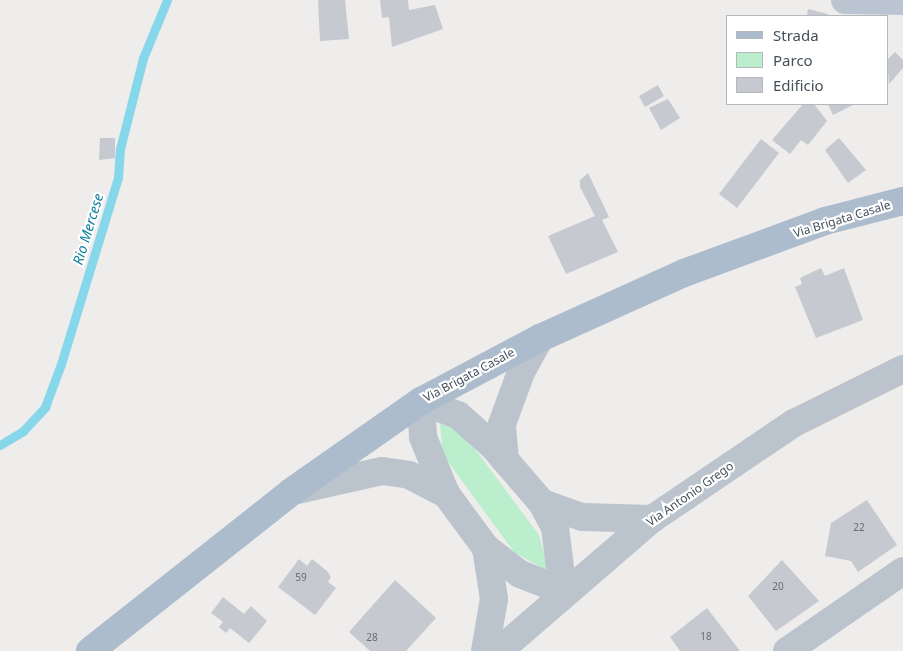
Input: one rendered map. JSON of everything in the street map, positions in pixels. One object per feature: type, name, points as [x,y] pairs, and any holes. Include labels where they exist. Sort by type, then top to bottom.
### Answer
[{"type":"main road","name":"Via Brigata Casale","points":[[90,651],[291,492],[422,401],[540,338],[684,273],[825,222],[903,200]]},
{"type":"street","points":[[845,0],[903,1]]},
{"type":"street","points":[[505,460],[502,424],[521,372],[540,338]]},
{"type":"street","name":"Via Antonio Grego","points":[[500,651],[563,591],[652,519],[794,423],[903,368]]},
{"type":"street","points":[[422,401],[458,414],[505,460],[542,503],[555,527],[563,591],[520,574],[486,548],[446,494],[423,438],[422,401]]},
{"type":"street","points":[[291,492],[382,471],[409,475],[446,494]]},
{"type":"street","points":[[542,503],[582,517],[652,519]]},
{"type":"street","points":[[485,651],[494,599],[486,548]]},
{"type":"street","points":[[787,651],[903,571]]},
{"type":"green space","points":[[440,424],[455,429],[469,441],[539,535],[549,572],[514,552],[443,455]]},
{"type":"building","points":[[318,0],[345,0],[349,39],[320,41]]},
{"type":"building","points":[[380,0],[408,0],[409,10],[435,5],[443,29],[392,47],[389,17],[382,18]]},
{"type":"building","points":[[808,9],[828,14],[828,15],[807,15]]},
{"type":"building","points":[[895,52],[903,60],[903,68],[889,84],[888,72],[888,59]]},
{"type":"building","points":[[658,85],[664,96],[645,107],[639,96]]},
{"type":"building","points":[[668,99],[680,118],[661,130],[649,108]]},
{"type":"building","points":[[802,105],[815,105],[827,121],[808,145],[801,140],[790,154],[772,140]]},
{"type":"building","points":[[828,105],[853,105],[833,115]]},
{"type":"building","points":[[100,138],[115,138],[115,158],[99,160]]},
{"type":"building","points":[[839,138],[866,170],[848,183],[825,150]]},
{"type":"building","points":[[761,139],[779,153],[737,208],[719,194]]},
{"type":"building","points":[[588,173],[609,217],[602,220],[618,252],[566,274],[548,236],[595,216],[580,187],[580,180]]},
{"type":"building","points":[[821,268],[825,276],[844,268],[863,320],[816,338],[795,287],[802,284],[800,278]]},
{"type":"building","points":[[867,500],[897,545],[858,572],[851,561],[825,556],[831,523]]},
{"type":"building","points":[[299,559],[307,566],[312,559],[327,571],[331,577],[328,582],[336,588],[315,615],[278,587]]},
{"type":"building","points":[[782,560],[819,601],[776,631],[748,596]]},
{"type":"building","points":[[395,580],[436,618],[406,651],[370,651],[349,632]]},
{"type":"building","points":[[223,597],[244,614],[251,606],[267,621],[249,643],[230,628],[226,633],[219,627],[223,622],[211,613]]},
{"type":"building","points":[[707,608],[740,651],[680,651],[670,637]]},
{"type":"waterway","name":"Rio Mercese","points":[[0,445],[23,431],[45,407],[61,364],[118,177],[120,149],[143,58],[167,0]]}]
